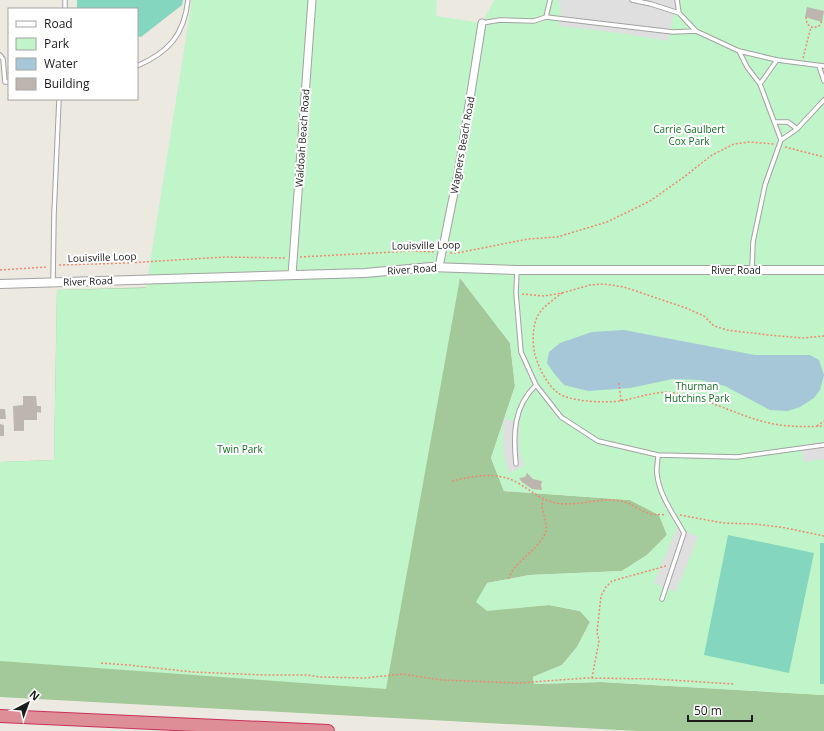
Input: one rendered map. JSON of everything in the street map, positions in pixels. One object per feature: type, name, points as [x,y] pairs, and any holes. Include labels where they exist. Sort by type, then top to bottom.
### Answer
[{"type":"highway","points":[[0,716],[328,731]]},
{"type":"street","name":"Waldoah Beach Road","points":[[292,275],[312,0]]},
{"type":"street","name":"Wagners Beach Road","points":[[439,267],[459,168],[482,23]]},
{"type":"street","name":"River Road","points":[[0,284],[365,273],[439,267],[517,270],[824,270]]},
{"type":"lane","points":[[138,66],[158,56],[168,48],[183,24],[188,0]]},
{"type":"lane","points":[[546,17],[550,0]]},
{"type":"lane","points":[[632,0],[651,4],[679,13],[696,31],[739,51],[777,60],[822,66],[824,81]]},
{"type":"lane","points":[[677,0],[679,13]]},
{"type":"lane","points":[[482,23],[500,20],[534,21],[546,17],[673,32],[696,31]]},
{"type":"lane","points":[[739,51],[760,84],[781,140],[764,192],[753,242],[752,270]]},
{"type":"lane","points":[[0,55],[3,59],[5,82],[8,82]]},
{"type":"lane","points":[[760,84],[777,60]]},
{"type":"lane","points":[[53,282],[59,100]]},
{"type":"lane","points":[[781,140],[797,129],[824,100]]},
{"type":"lane","points":[[775,122],[788,122],[797,129]]},
{"type":"lane","points":[[517,270],[516,293],[521,352],[536,385],[561,417],[598,441],[658,455],[737,457],[824,445]]},
{"type":"lane","points":[[516,464],[514,435],[516,422],[521,404],[528,392],[536,385]]},
{"type":"lane","points":[[658,455],[657,473],[661,490],[684,533],[662,599]]},
{"type":"path","points":[[806,17],[806,22],[811,27]]},
{"type":"path","points":[[811,27],[816,27],[822,21]]},
{"type":"path","points":[[802,63],[811,27]]},
{"type":"path","name":"Louisville Loop","points":[[0,270],[225,257],[272,259],[413,251],[457,253],[528,239],[557,237],[607,222],[650,201],[712,155],[734,144],[750,142],[780,145],[824,156]]},
{"type":"path","points":[[516,293],[544,296],[562,293],[590,285],[604,284],[624,287],[686,308],[704,316],[714,326],[727,330],[803,338],[824,336]]},
{"type":"path","points":[[562,293],[540,311],[536,322],[533,345],[538,364],[550,386],[559,394],[574,399],[596,402],[621,401],[660,393],[674,393],[696,398],[761,421],[786,426],[824,426]]},
{"type":"path","points":[[619,383],[621,401]]},
{"type":"path","points":[[817,426],[824,421]]},
{"type":"path","points":[[452,481],[480,476],[494,476],[507,478],[518,483],[543,500],[557,503],[569,504],[610,500],[620,501],[630,503],[652,514],[688,516],[724,523],[755,524],[786,528],[824,536]]},
{"type":"path","points":[[509,579],[512,570],[531,553],[545,535],[547,529],[542,503],[543,500]]},
{"type":"path","points":[[592,678],[599,642],[596,632],[601,596],[606,587],[612,581],[674,564]]},
{"type":"path","points":[[102,663],[201,672],[265,675],[307,674],[320,677],[365,678],[402,674],[441,680],[518,683],[592,678],[654,679],[734,684]]},
{"type":"green space","points":[[77,0],[183,0],[182,5],[141,37],[138,36],[138,8],[77,8]]},
{"type":"green space","points":[[192,0],[437,0],[436,16],[482,23],[494,0],[824,0],[824,695],[601,682],[534,684],[533,677],[562,665],[577,647],[590,622],[580,611],[549,605],[487,611],[476,602],[487,583],[530,575],[622,571],[647,555],[667,535],[659,515],[630,500],[504,491],[491,458],[515,386],[510,343],[460,278],[386,689],[0,661],[0,462],[54,460],[57,290],[146,288]]},
{"type":"green space","name":"Twin Park","points":[[460,278],[510,343],[515,386],[491,458],[504,491],[630,500],[659,515],[667,535],[647,555],[622,571],[530,575],[487,583],[487,610],[549,605],[580,611],[590,622],[577,647],[562,665],[533,677],[534,684],[601,682],[824,695],[824,731],[638,731],[0,697],[0,462],[54,460],[57,290]]},
{"type":"green space","points":[[728,535],[814,553],[789,673],[704,655]]},
{"type":"green space","points":[[820,543],[824,543],[824,684],[820,684]]},
{"type":"shaded area","points":[[558,0],[681,0],[672,19],[669,41],[613,32],[559,26],[561,9]]},
{"type":"shaded area","points":[[504,419],[520,423],[520,452],[524,466],[509,473],[505,460],[503,443]]},
{"type":"shaded area","points":[[824,442],[824,459],[804,462],[800,445]]},
{"type":"shaded area","points":[[677,527],[698,537],[676,592],[654,583]]},
{"type":"water","points":[[624,330],[755,355],[810,355],[819,360],[824,375],[820,390],[814,398],[800,407],[788,411],[770,410],[725,386],[700,380],[673,379],[630,388],[588,391],[564,385],[547,363],[549,352],[560,343],[592,332]]},
{"type":"building","points":[[807,7],[824,11],[822,22],[805,17]]},
{"type":"building","points":[[23,396],[36,396],[37,406],[41,406],[41,413],[37,412],[37,420],[24,420],[24,431],[14,431],[13,406],[23,405]]},
{"type":"building","points":[[0,409],[5,409],[6,419],[0,419]]},
{"type":"building","points":[[0,424],[4,425],[4,436],[0,436]]},
{"type":"building","points":[[527,473],[533,479],[542,481],[542,490],[532,489],[522,482],[519,478],[525,477]]},
{"type":"park label","name":"Carrie Gaulbert Cox Park","points":[[689,134]]},
{"type":"park label","name":"Thurman Hutchins Park","points":[[697,392]]}]
